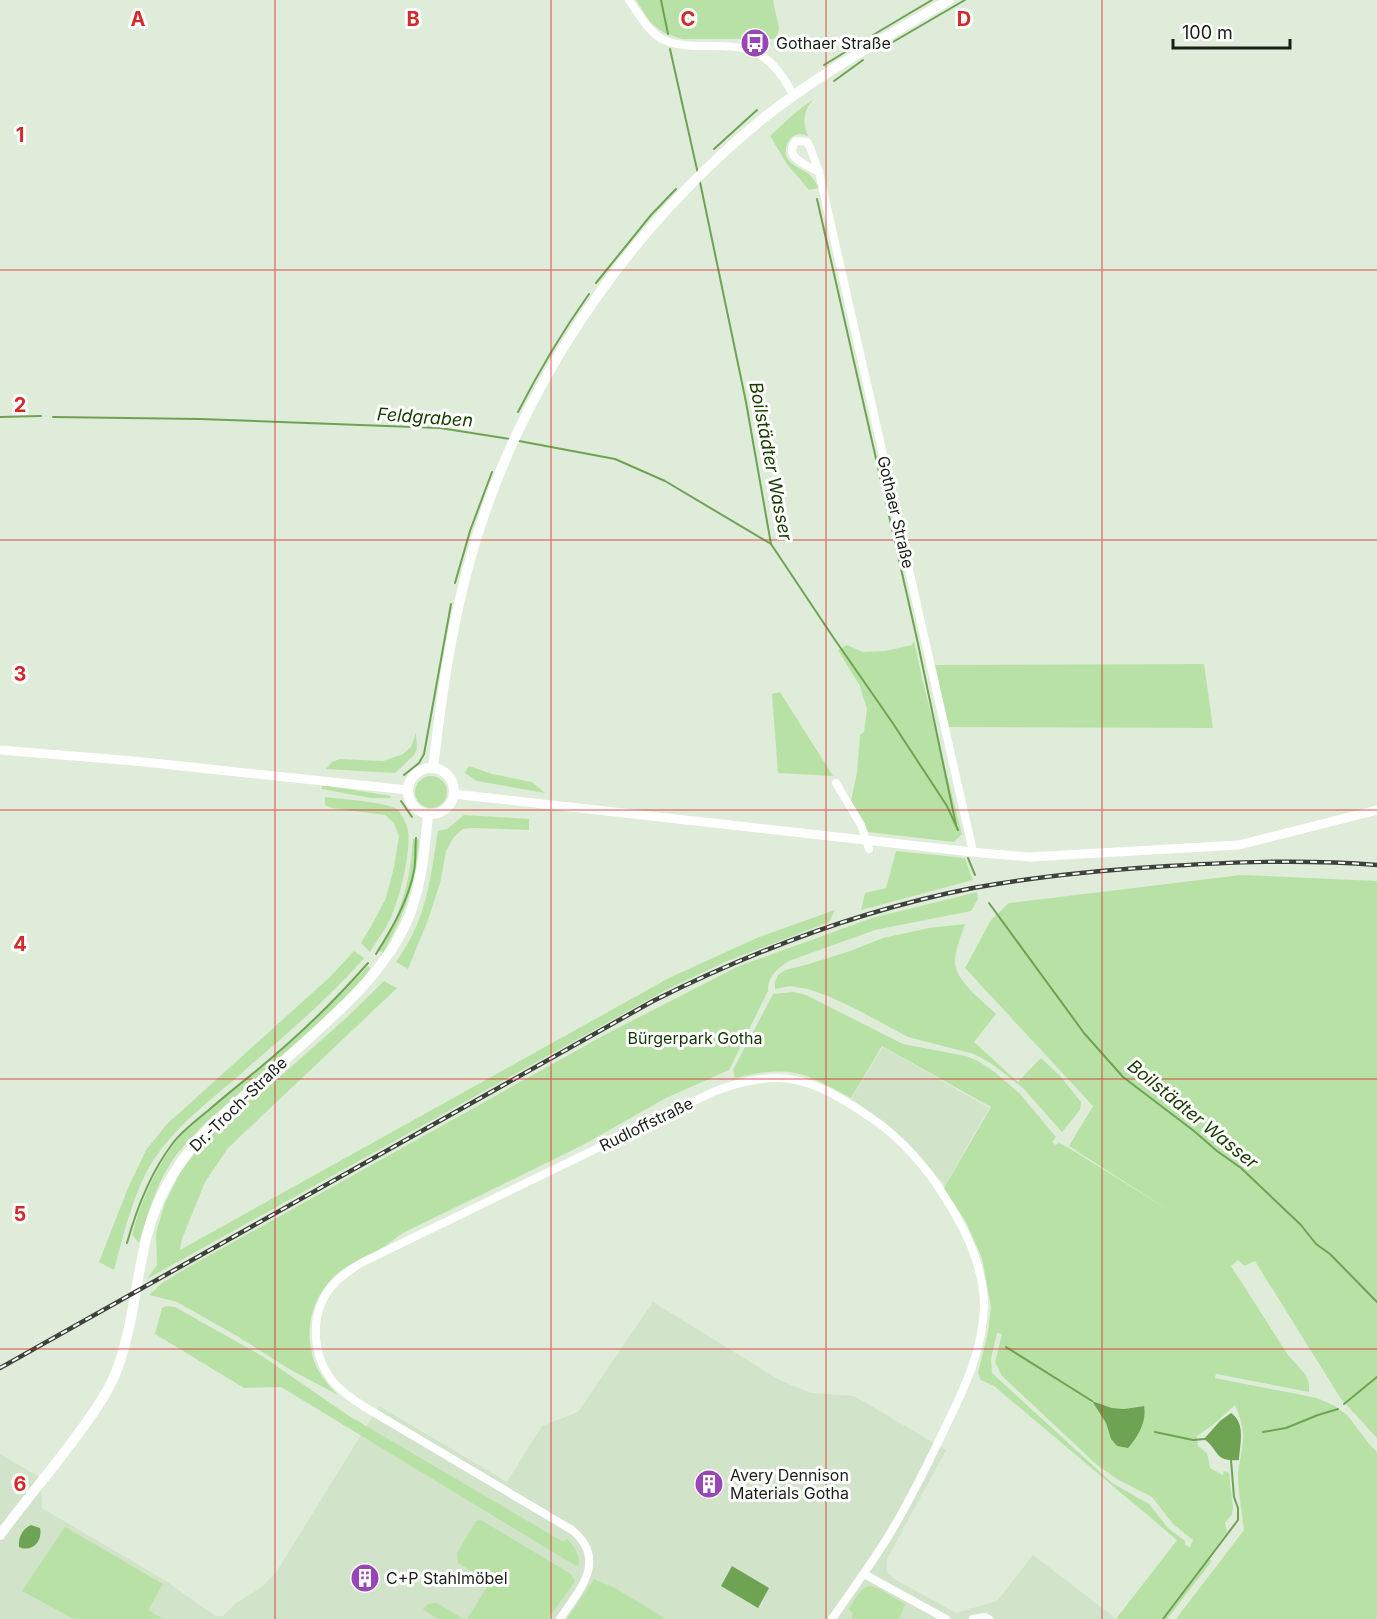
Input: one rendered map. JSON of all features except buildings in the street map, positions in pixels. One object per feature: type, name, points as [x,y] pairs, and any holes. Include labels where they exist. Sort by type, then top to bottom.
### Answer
[{"type":"main road","points":[[434,768],[442,693],[468,565],[509,451],[550,371],[585,313],[643,237],[704,171],[760,121],[868,47],[949,0]]},
{"type":"main road","points":[[434,768],[449,777],[454,794],[445,810],[437,814],[428,814],[418,811],[413,806],[408,790],[411,779],[416,774],[434,768]]},
{"type":"main road","name":"Dr.-Troch-Straße","points":[[0,1535],[70,1444],[110,1386],[130,1323],[153,1215],[176,1168],[210,1127],[365,985],[391,951],[415,898],[425,856],[428,814]]},
{"type":"street","points":[[629,0],[651,30],[668,42],[689,46],[731,46],[756,52],[776,67],[794,96]]},
{"type":"street","name":"Gothaer Straße","points":[[819,172],[973,852]]},
{"type":"street","points":[[0,750],[134,761],[408,790]]},
{"type":"street","points":[[836,783],[861,825],[867,844]]},
{"type":"street","points":[[454,794],[867,844],[1030,857],[1239,845],[1377,810]]},
{"type":"street","name":"Rudloffstraße","points":[[560,1619],[585,1578],[590,1565],[588,1551],[581,1539],[572,1530],[363,1406],[335,1385],[318,1355],[315,1333],[322,1302],[333,1285],[349,1270],[361,1263],[713,1092],[748,1080],[769,1077],[805,1082],[820,1088],[878,1122],[912,1155],[929,1174],[954,1211],[977,1263],[983,1288],[984,1304],[979,1348],[954,1411],[887,1539],[832,1619]]},
{"type":"street","points":[[864,1574],[946,1619]]},
{"type":"street","points":[[973,1619],[985,1617],[989,1619]]},
{"type":"shaded area","points":[[883,1047],[989,1108],[945,1185],[912,1148],[878,1118],[851,1099]]},
{"type":"shaded area","points":[[653,1302],[781,1381],[811,1393],[854,1396],[946,1450],[887,1559],[888,1573],[896,1580],[956,1613],[997,1601],[1033,1555],[1114,1617],[1113,1619],[0,1619],[0,1454],[41,1478],[42,1508],[166,1581],[205,1609],[217,1616],[223,1616],[236,1603],[262,1587],[277,1571],[379,1406],[507,1482],[542,1426],[578,1412]]},
{"type":"shaded area","points":[[1092,1401],[1112,1408],[1144,1406],[1145,1412],[1141,1428],[1128,1448],[1117,1446],[1111,1439],[1106,1423]]},
{"type":"shaded area","points":[[1231,1413],[1239,1422],[1241,1441],[1239,1460],[1221,1457],[1204,1439],[1220,1421]]},
{"type":"shaded area","points":[[31,1525],[40,1528],[40,1537],[36,1545],[28,1548],[19,1547],[21,1534]]},
{"type":"shaded area","points":[[732,1566],[769,1588],[758,1608],[721,1586]]},
{"type":"green space","points":[[636,0],[773,0],[779,28],[777,39],[682,39],[664,33],[650,22]]},
{"type":"green space","points":[[815,98],[808,106],[805,115],[808,136],[799,134],[792,137],[786,148],[787,158],[810,175],[819,188],[809,190],[787,164],[770,136]]},
{"type":"green space","points":[[914,641],[962,834],[954,842],[868,832],[851,801],[857,773],[860,735],[864,732],[867,709],[860,686],[838,650],[847,645],[863,652],[885,651],[912,645]]},
{"type":"green space","points":[[1204,664],[1213,728],[949,727],[935,665]]},
{"type":"green space","points":[[780,692],[833,776],[778,773],[772,694]]},
{"type":"green space","points":[[416,733],[417,749],[414,755],[395,773],[326,769],[332,762],[340,759],[383,761],[403,754],[411,747]]},
{"type":"green space","points":[[469,766],[492,774],[532,782],[545,793],[477,781],[465,773]]},
{"type":"green space","points":[[431,776],[443,780],[447,792],[443,804],[431,808],[419,804],[415,792],[419,780]]},
{"type":"green space","points":[[322,785],[391,796],[390,798],[371,798],[322,789]]},
{"type":"green space","points":[[325,797],[393,807],[400,812],[407,828],[409,839],[407,860],[399,894],[388,922],[370,952],[361,943],[386,898],[399,836],[394,823],[385,815],[332,808],[325,805]]},
{"type":"green space","points":[[464,815],[529,819],[529,830],[473,828],[463,829],[454,837],[446,851],[440,883],[408,969],[396,962],[421,915],[438,831],[447,829]]},
{"type":"green space","points":[[413,839],[419,839],[412,885],[403,912],[383,953],[377,950],[394,921],[403,898],[410,869]]},
{"type":"green space","points":[[896,851],[965,858],[973,880],[861,910],[865,893],[886,888]]},
{"type":"green space","points":[[1241,875],[1377,881],[1377,1438],[1341,1399],[1255,1261],[1244,1266],[1238,1260],[1231,1266],[1288,1355],[1306,1375],[1309,1392],[1216,1374],[1215,1378],[1317,1398],[1335,1406],[1348,1416],[1377,1452],[1377,1619],[1176,1619],[1244,1530],[1238,1474],[1243,1432],[1235,1405],[1197,1436],[1198,1446],[1207,1453],[1210,1468],[1223,1475],[1224,1471],[1229,1473],[1232,1514],[1225,1523],[1227,1532],[1208,1558],[1212,1561],[1167,1619],[1116,1619],[1177,1540],[994,1386],[981,1380],[978,1373],[988,1332],[991,1307],[982,1258],[966,1222],[944,1188],[991,1107],[882,1046],[851,1098],[817,1080],[795,1073],[772,1072],[735,1078],[733,1070],[773,994],[793,992],[806,995],[903,1044],[966,1056],[978,1061],[1020,1094],[1056,1137],[1052,1142],[1069,1148],[1170,1211],[1069,1146],[1093,1106],[965,968],[991,920],[1009,903]],"holes":[[[997,1333],[1002,1334],[995,1362],[1002,1376],[1096,1464],[1117,1479],[1152,1497],[1173,1524],[1193,1540],[1190,1547],[1168,1528],[1149,1504],[1112,1483],[992,1373],[991,1359]],[[1093,1401],[1112,1408],[1144,1406],[1111,1439],[1106,1423]]]},
{"type":"green space","name":"Bürgerpark Gotha","points":[[977,892],[978,899],[971,911],[875,930],[789,961],[771,977],[768,991],[729,1070],[666,1098],[581,1146],[403,1233],[339,1272],[317,1301],[310,1324],[314,1361],[324,1379],[338,1395],[289,1369],[177,1302],[149,1295],[183,1270],[608,1033],[739,966],[872,918]]},
{"type":"green space","points":[[835,910],[829,922],[725,962],[666,990],[147,1279],[157,1265],[156,1232],[165,1203],[180,1173],[199,1147],[247,1102],[283,1074],[344,1020],[384,981],[397,988],[228,1148],[205,1182],[182,1239],[180,1250],[669,978],[759,937]]},
{"type":"green space","points":[[965,924],[956,952],[957,969],[971,991],[996,1014],[974,1042],[1018,1082],[1041,1058],[1060,1076],[1081,1102],[1080,1110],[1062,1132],[1023,1088],[992,1064],[974,1054],[908,1037],[856,1009],[808,989],[790,986],[775,989],[778,975],[785,970],[850,951],[883,938],[929,928]]},
{"type":"green space","points":[[354,951],[364,958],[334,990],[198,1110],[155,1157],[136,1195],[114,1270],[99,1262],[128,1188],[146,1150],[167,1124],[331,976]]},
{"type":"green space","points":[[368,966],[370,968],[366,975],[345,999],[200,1128],[180,1150],[160,1183],[139,1243],[132,1235],[139,1211],[154,1176],[174,1144],[201,1117],[297,1036]]},
{"type":"green space","points":[[175,1307],[262,1356],[349,1416],[560,1540],[567,1539],[576,1550],[579,1565],[576,1566],[281,1387],[244,1388],[155,1334],[162,1308]]},
{"type":"green space","points":[[481,1520],[571,1574],[575,1581],[548,1619],[467,1619],[490,1582],[458,1563],[457,1553],[476,1521]]},
{"type":"green space","points":[[65,1527],[163,1584],[148,1610],[163,1619],[74,1619],[22,1591]]},
{"type":"green space","points":[[594,1579],[615,1588],[666,1619],[567,1619]]},
{"type":"green space","points":[[871,1586],[905,1604],[899,1619],[851,1619],[853,1614],[849,1609],[861,1591]]},
{"type":"green space","points":[[432,1603],[437,1603],[463,1619],[438,1619],[423,1609]]},
{"type":"waterway","name":"Boilstädter Wasser","points":[[661,0],[668,34]]},
{"type":"waterway","points":[[873,35],[932,0]]},
{"type":"waterway","points":[[881,49],[965,0]]},
{"type":"waterway","points":[[824,65],[855,46]]},
{"type":"waterway","name":"Boilstädter Wasser","points":[[670,49],[698,174]]},
{"type":"waterway","points":[[834,81],[863,60]]},
{"type":"waterway","points":[[714,149],[757,110]]},
{"type":"waterway","name":"Boilstädter Wasser","points":[[700,182],[746,402],[771,544],[947,806],[958,830]]},
{"type":"waterway","points":[[596,283],[651,215],[676,189]]},
{"type":"waterway","points":[[817,199],[917,639],[956,825]]},
{"type":"waterway","points":[[518,412],[551,352],[589,294]]},
{"type":"waterway","name":"Feldgraben","points":[[0,417],[41,416]]},
{"type":"waterway","name":"Feldgraben","points":[[53,417],[200,419],[440,428],[510,439]]},
{"type":"waterway","name":"Feldgraben","points":[[519,441],[615,459],[665,481],[771,544]]},
{"type":"waterway","points":[[455,583],[470,531],[492,472]]},
{"type":"waterway","points":[[404,775],[419,763],[424,754],[451,604]]},
{"type":"waterway","points":[[401,801],[412,817]]},
{"type":"waterway","points":[[376,954],[408,893],[415,867],[416,838]]},
{"type":"waterway","name":"Boilstädter Wasser","points":[[968,858],[975,875]]},
{"type":"waterway","name":"Boilstädter Wasser","points":[[989,903],[1084,1033],[1123,1077],[1241,1168],[1377,1302]]},
{"type":"waterway","points":[[127,1243],[135,1216],[151,1178],[177,1138],[300,1033],[368,963]]},
{"type":"waterway","points":[[1006,1347],[1092,1401]]},
{"type":"waterway","points":[[1344,1404],[1377,1377]]},
{"type":"waterway","points":[[1263,1432],[1286,1428],[1338,1409]]},
{"type":"waterway","points":[[1155,1432],[1193,1440],[1205,1439]]},
{"type":"waterway","points":[[1163,1619],[1238,1520],[1231,1460]]},
{"type":"railway","points":[[0,1368],[653,1001],[730,965],[809,934],[931,897],[1041,878],[1182,865],[1294,862],[1377,865]]},
{"type":"place","name":"Gothaer Straße","points":[[755,43]]},
{"type":"place","name":"Avery Dennison Materials Gotha","points":[[709,1484]]},
{"type":"place","name":"C+P Stahlmöbel","points":[[365,1578]]}]
